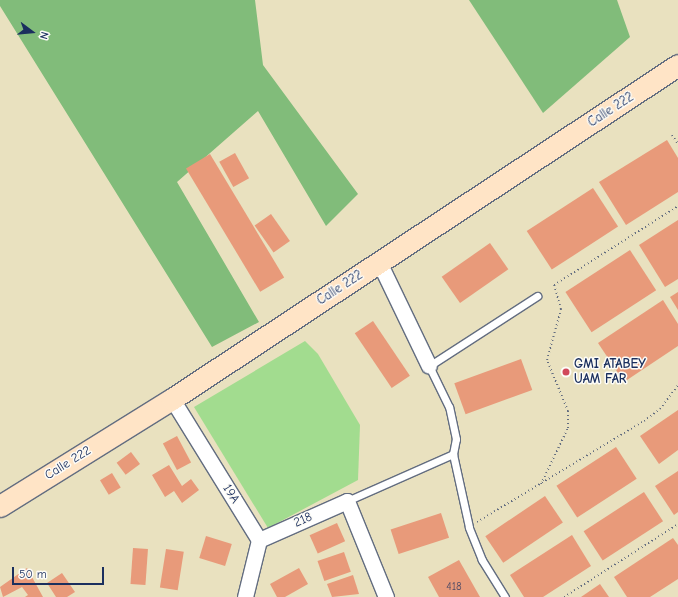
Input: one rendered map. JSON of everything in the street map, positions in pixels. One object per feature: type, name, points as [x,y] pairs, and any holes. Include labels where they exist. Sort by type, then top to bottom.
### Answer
[{"type":"main road","name":"Calle 222","points":[[0,506],[172,398],[678,65]]},
{"type":"street","points":[[379,262],[429,366]]},
{"type":"street","name":"19A","points":[[172,398],[259,540]]},
{"type":"street","points":[[346,500],[386,597]]},
{"type":"street","name":"218","points":[[259,540],[346,500]]},
{"type":"street","points":[[245,597],[259,540]]},
{"type":"lane","points":[[505,597],[482,560],[469,527],[453,454],[456,439],[449,407],[429,366],[536,296]]},
{"type":"lane","points":[[346,500],[453,454]]},
{"type":"path","points":[[672,135],[678,144]]},
{"type":"path","points":[[540,484],[568,428],[568,411],[547,360],[561,309],[554,284],[678,206]]},
{"type":"path","points":[[469,527],[644,421],[660,409],[678,385]]},
{"type":"path","points":[[564,597],[678,524]]},
{"type":"green space","points":[[0,0],[255,0],[263,65],[358,194],[326,226],[258,111],[177,182],[259,322],[212,347],[0,6]]},
{"type":"green space","points":[[469,0],[617,0],[630,37],[543,113]]},
{"type":"green space","points":[[305,341],[318,354],[360,425],[358,480],[268,528],[194,407]]},
{"type":"building","points":[[667,140],[678,158],[678,192],[626,225],[599,182]]},
{"type":"building","points":[[235,153],[249,178],[233,187],[219,162]]},
{"type":"building","points":[[210,154],[284,277],[260,292],[186,168]]},
{"type":"building","points":[[593,188],[618,227],[552,270],[527,231]]},
{"type":"building","points":[[271,214],[290,241],[274,253],[255,225]]},
{"type":"building","points":[[678,220],[678,279],[665,287],[639,245]]},
{"type":"building","points":[[490,243],[508,269],[460,303],[442,277]]},
{"type":"building","points":[[630,250],[656,290],[592,332],[565,292]]},
{"type":"building","points":[[678,292],[678,310],[670,297]]},
{"type":"building","points":[[663,300],[678,324],[678,346],[624,382],[598,343]]},
{"type":"building","points":[[373,321],[410,376],[392,388],[355,333]]},
{"type":"building","points":[[521,359],[532,390],[466,414],[454,383]]},
{"type":"building","points":[[678,410],[678,450],[659,464],[640,436]]},
{"type":"building","points":[[177,436],[191,462],[177,470],[163,444]]},
{"type":"building","points":[[616,447],[637,479],[577,518],[556,486]]},
{"type":"building","points":[[131,452],[140,464],[126,475],[117,463]]},
{"type":"building","points":[[169,465],[182,486],[191,479],[199,490],[182,503],[174,491],[165,497],[152,475]]},
{"type":"building","points":[[678,471],[678,512],[674,515],[655,486]]},
{"type":"building","points":[[112,473],[121,488],[109,495],[100,480]]},
{"type":"building","points":[[644,492],[663,521],[603,561],[584,531]]},
{"type":"building","points":[[545,496],[563,523],[503,563],[485,536]]},
{"type":"building","points":[[441,513],[449,538],[399,554],[391,529]]},
{"type":"building","points":[[337,523],[345,541],[318,553],[310,535]]},
{"type":"building","points":[[572,535],[591,566],[543,597],[524,597],[510,575]]},
{"type":"building","points":[[206,536],[232,544],[225,566],[199,558]]},
{"type":"building","points":[[673,538],[678,545],[678,579],[650,597],[627,597],[614,577]]},
{"type":"building","points":[[133,548],[148,549],[145,585],[130,584]]},
{"type":"building","points":[[166,549],[184,552],[178,590],[160,588]]},
{"type":"building","points":[[344,552],[351,572],[324,581],[318,561]]},
{"type":"building","points":[[459,560],[480,597],[439,597],[428,577]]},
{"type":"building","points":[[27,568],[43,597],[25,597],[28,595],[22,587],[3,597],[0,587]]},
{"type":"building","points":[[299,568],[308,584],[285,597],[277,597],[270,584]]},
{"type":"building","points":[[62,573],[75,592],[67,597],[56,597],[47,583]]},
{"type":"building","points":[[353,575],[359,594],[332,597],[327,584]]},
{"type":"building","points":[[600,584],[609,597],[581,597]]},
{"type":"place","name":"GMI ATABEY UAM FAR","points":[[566,372]]}]
